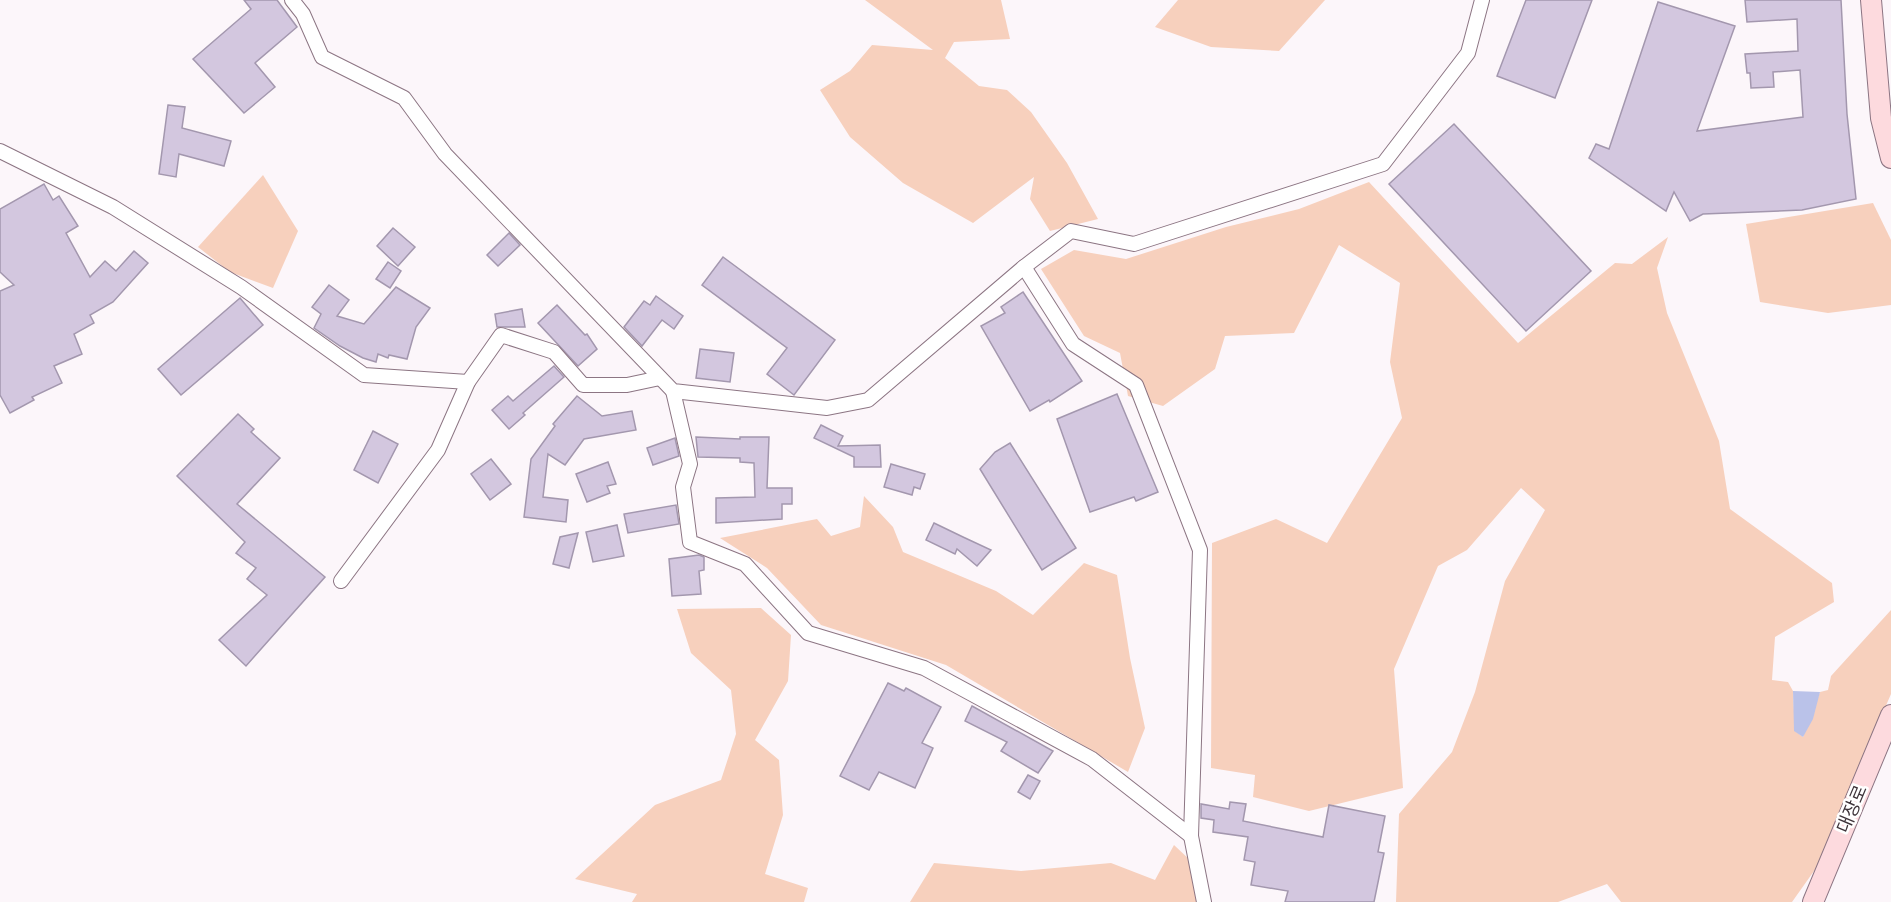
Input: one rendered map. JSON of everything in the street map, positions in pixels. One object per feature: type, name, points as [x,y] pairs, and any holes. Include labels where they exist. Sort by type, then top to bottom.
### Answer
[{"type":"street","points":[[292,0],[303,14],[321,57],[404,98],[445,154],[673,391],[690,464],[683,487],[690,542],[745,564],[808,633],[924,668],[1092,759],[1191,836]]},
{"type":"street","points":[[673,391],[827,408],[868,400],[1024,267],[1071,231],[1134,244],[1383,164],[1468,53],[1482,0]]},
{"type":"street","points":[[1871,0],[1881,118],[1891,158]]},
{"type":"street","points":[[0,151],[133,219],[241,287],[364,375],[468,382]]},
{"type":"street","points":[[1024,267],[1072,344],[1136,385],[1200,549],[1191,836],[1204,902]]},
{"type":"street","points":[[341,580],[438,450],[468,382],[501,335],[554,352],[583,385],[627,385],[660,378]]},
{"type":"street","name":"대장로","points":[[1813,902],[1891,715]]},
{"type":"shaded area","points":[[865,0],[1001,0],[1010,39],[954,42],[945,58],[979,86],[1007,90],[1031,112],[1067,163],[1098,219],[1050,231],[1030,199],[1034,177],[973,223],[903,183],[850,137],[820,90],[850,71],[872,45],[933,50]]},
{"type":"shaded area","points":[[1178,0],[1325,0],[1279,51],[1211,47],[1155,27]]},
{"type":"shaded area","points":[[263,175],[298,231],[273,288],[230,272],[198,247]]},
{"type":"shaded area","points":[[1369,182],[1518,343],[1615,263],[1632,264],[1668,237],[1657,268],[1667,313],[1719,441],[1730,509],[1832,583],[1834,602],[1775,637],[1772,680],[1788,682],[1793,691],[1795,731],[1803,737],[1820,692],[1828,690],[1831,676],[1891,610],[1891,694],[1854,779],[1831,847],[1792,902],[1621,902],[1607,884],[1558,902],[1396,902],[1399,814],[1452,752],[1475,692],[1505,581],[1545,510],[1521,488],[1467,550],[1438,566],[1394,669],[1403,788],[1309,811],[1253,797],[1255,775],[1211,768],[1212,543],[1276,519],[1327,543],[1402,418],[1390,362],[1400,283],[1339,245],[1294,333],[1225,336],[1215,369],[1163,406],[1128,396],[1120,353],[1084,336],[1041,269],[1074,250],[1126,259],[1226,227],[1299,209]]},
{"type":"shaded area","points":[[1873,203],[1891,240],[1891,305],[1828,313],[1760,302],[1746,224]]},
{"type":"shaded area","points":[[864,496],[893,527],[903,552],[996,591],[1033,615],[1084,563],[1117,575],[1130,658],[1145,728],[1128,772],[946,665],[821,625],[767,568],[720,538],[817,519],[831,536],[860,527]]},
{"type":"shaded area","points":[[761,608],[791,635],[788,681],[755,740],[779,760],[783,815],[765,874],[808,888],[804,902],[632,902],[637,894],[575,879],[655,805],[721,780],[736,734],[731,690],[691,653],[677,609]]},
{"type":"shaded area","points":[[1174,845],[1191,861],[1197,902],[910,902],[934,863],[1021,871],[1111,863],[1155,880]]},
{"type":"water","points":[[1793,691],[1820,692],[1813,719],[1803,737],[1794,731]]},
{"type":"building","points":[[244,0],[277,0],[297,27],[255,63],[275,87],[244,113],[193,59],[251,9]]},
{"type":"building","points":[[1526,0],[1592,0],[1555,98],[1497,76]]},
{"type":"building","points":[[1745,0],[1841,0],[1847,114],[1856,199],[1802,210],[1703,214],[1690,221],[1674,192],[1666,211],[1589,158],[1596,144],[1609,149],[1658,2],[1735,26],[1697,131],[1803,117],[1800,70],[1773,72],[1774,87],[1751,88],[1745,54],[1798,51],[1797,19],[1747,22]]},
{"type":"building","points":[[168,105],[185,107],[182,128],[231,141],[224,166],[179,154],[176,177],[159,174]]},
{"type":"building","points":[[1454,124],[1591,271],[1526,331],[1389,184]]},
{"type":"building","points":[[44,184],[53,200],[59,196],[78,226],[66,233],[90,277],[105,261],[116,271],[134,251],[148,263],[113,302],[90,315],[94,323],[74,334],[82,354],[54,366],[62,383],[32,397],[34,400],[10,413],[0,395],[0,291],[14,285],[0,272],[0,209]]},
{"type":"building","points":[[393,228],[415,247],[398,266],[377,246]]},
{"type":"building","points":[[509,233],[520,245],[498,266],[487,255]]},
{"type":"building","points":[[723,257],[835,340],[794,395],[767,374],[787,348],[702,285]]},
{"type":"building","points":[[388,262],[401,271],[390,288],[376,279]]},
{"type":"building","points":[[329,285],[349,300],[337,316],[364,324],[396,287],[430,308],[416,327],[407,359],[389,355],[388,358],[378,354],[376,362],[363,358],[314,328],[321,314],[312,307]]},
{"type":"building","points":[[1023,292],[1082,381],[1050,402],[1049,400],[1030,411],[981,326],[1005,313],[1001,307]]},
{"type":"building","points":[[656,296],[683,316],[674,329],[662,320],[642,346],[624,327],[644,301],[650,305]]},
{"type":"building","points":[[240,298],[263,325],[181,395],[158,369]]},
{"type":"building","points":[[557,305],[585,335],[587,334],[597,349],[578,366],[538,323]]},
{"type":"building","points":[[522,309],[525,327],[497,327],[495,314]]},
{"type":"building","points":[[700,349],[734,353],[730,382],[696,378]]},
{"type":"building","points":[[554,366],[564,377],[523,413],[525,415],[509,429],[492,410],[508,396],[513,401]]},
{"type":"building","points":[[1117,394],[1158,492],[1136,501],[1134,497],[1090,512],[1057,419]]},
{"type":"building","points":[[577,396],[602,416],[632,411],[636,430],[584,439],[565,465],[548,454],[543,497],[568,500],[566,522],[524,517],[531,459],[555,426],[553,424]]},
{"type":"building","points":[[238,414],[254,429],[251,432],[280,458],[237,504],[325,577],[246,666],[219,640],[267,595],[247,579],[256,568],[236,553],[245,542],[177,476]]},
{"type":"building","points":[[821,425],[843,436],[838,446],[880,445],[881,467],[854,467],[854,457],[814,438]]},
{"type":"building","points":[[373,431],[398,444],[378,483],[354,470]]},
{"type":"building","points":[[696,437],[740,439],[740,437],[769,437],[767,488],[792,488],[792,504],[782,504],[782,519],[716,523],[716,498],[755,497],[754,463],[740,462],[740,458],[698,457]]},
{"type":"building","points":[[675,438],[679,456],[653,465],[647,448]]},
{"type":"building","points":[[1010,443],[1076,548],[1042,570],[980,469],[995,452]]},
{"type":"building","points":[[491,459],[511,484],[490,500],[471,474]]},
{"type":"building","points":[[608,462],[616,484],[607,486],[610,493],[587,502],[576,474]]},
{"type":"building","points":[[891,464],[925,474],[920,489],[914,487],[912,495],[884,487]]},
{"type":"building","points":[[676,505],[679,524],[628,533],[624,514]]},
{"type":"building","points":[[934,523],[991,550],[977,566],[957,549],[955,554],[926,540]]},
{"type":"building","points":[[617,525],[624,556],[593,562],[586,532]]},
{"type":"building","points":[[578,533],[569,568],[553,564],[560,537]]},
{"type":"building","points":[[699,555],[704,557],[704,570],[699,571],[701,594],[672,596],[669,559]]},
{"type":"building","points":[[888,683],[904,691],[906,688],[941,707],[922,743],[933,748],[915,788],[879,772],[869,790],[840,776]]},
{"type":"building","points":[[972,706],[1053,751],[1038,773],[1001,751],[1007,742],[965,721]]},
{"type":"building","points":[[1028,775],[1040,781],[1030,799],[1018,792]]},
{"type":"building","points":[[1230,802],[1246,804],[1243,821],[1323,837],[1329,805],[1385,816],[1378,852],[1384,853],[1374,902],[1285,902],[1288,891],[1251,885],[1255,862],[1244,860],[1248,837],[1213,832],[1214,820],[1201,818],[1201,804],[1229,809]]}]
